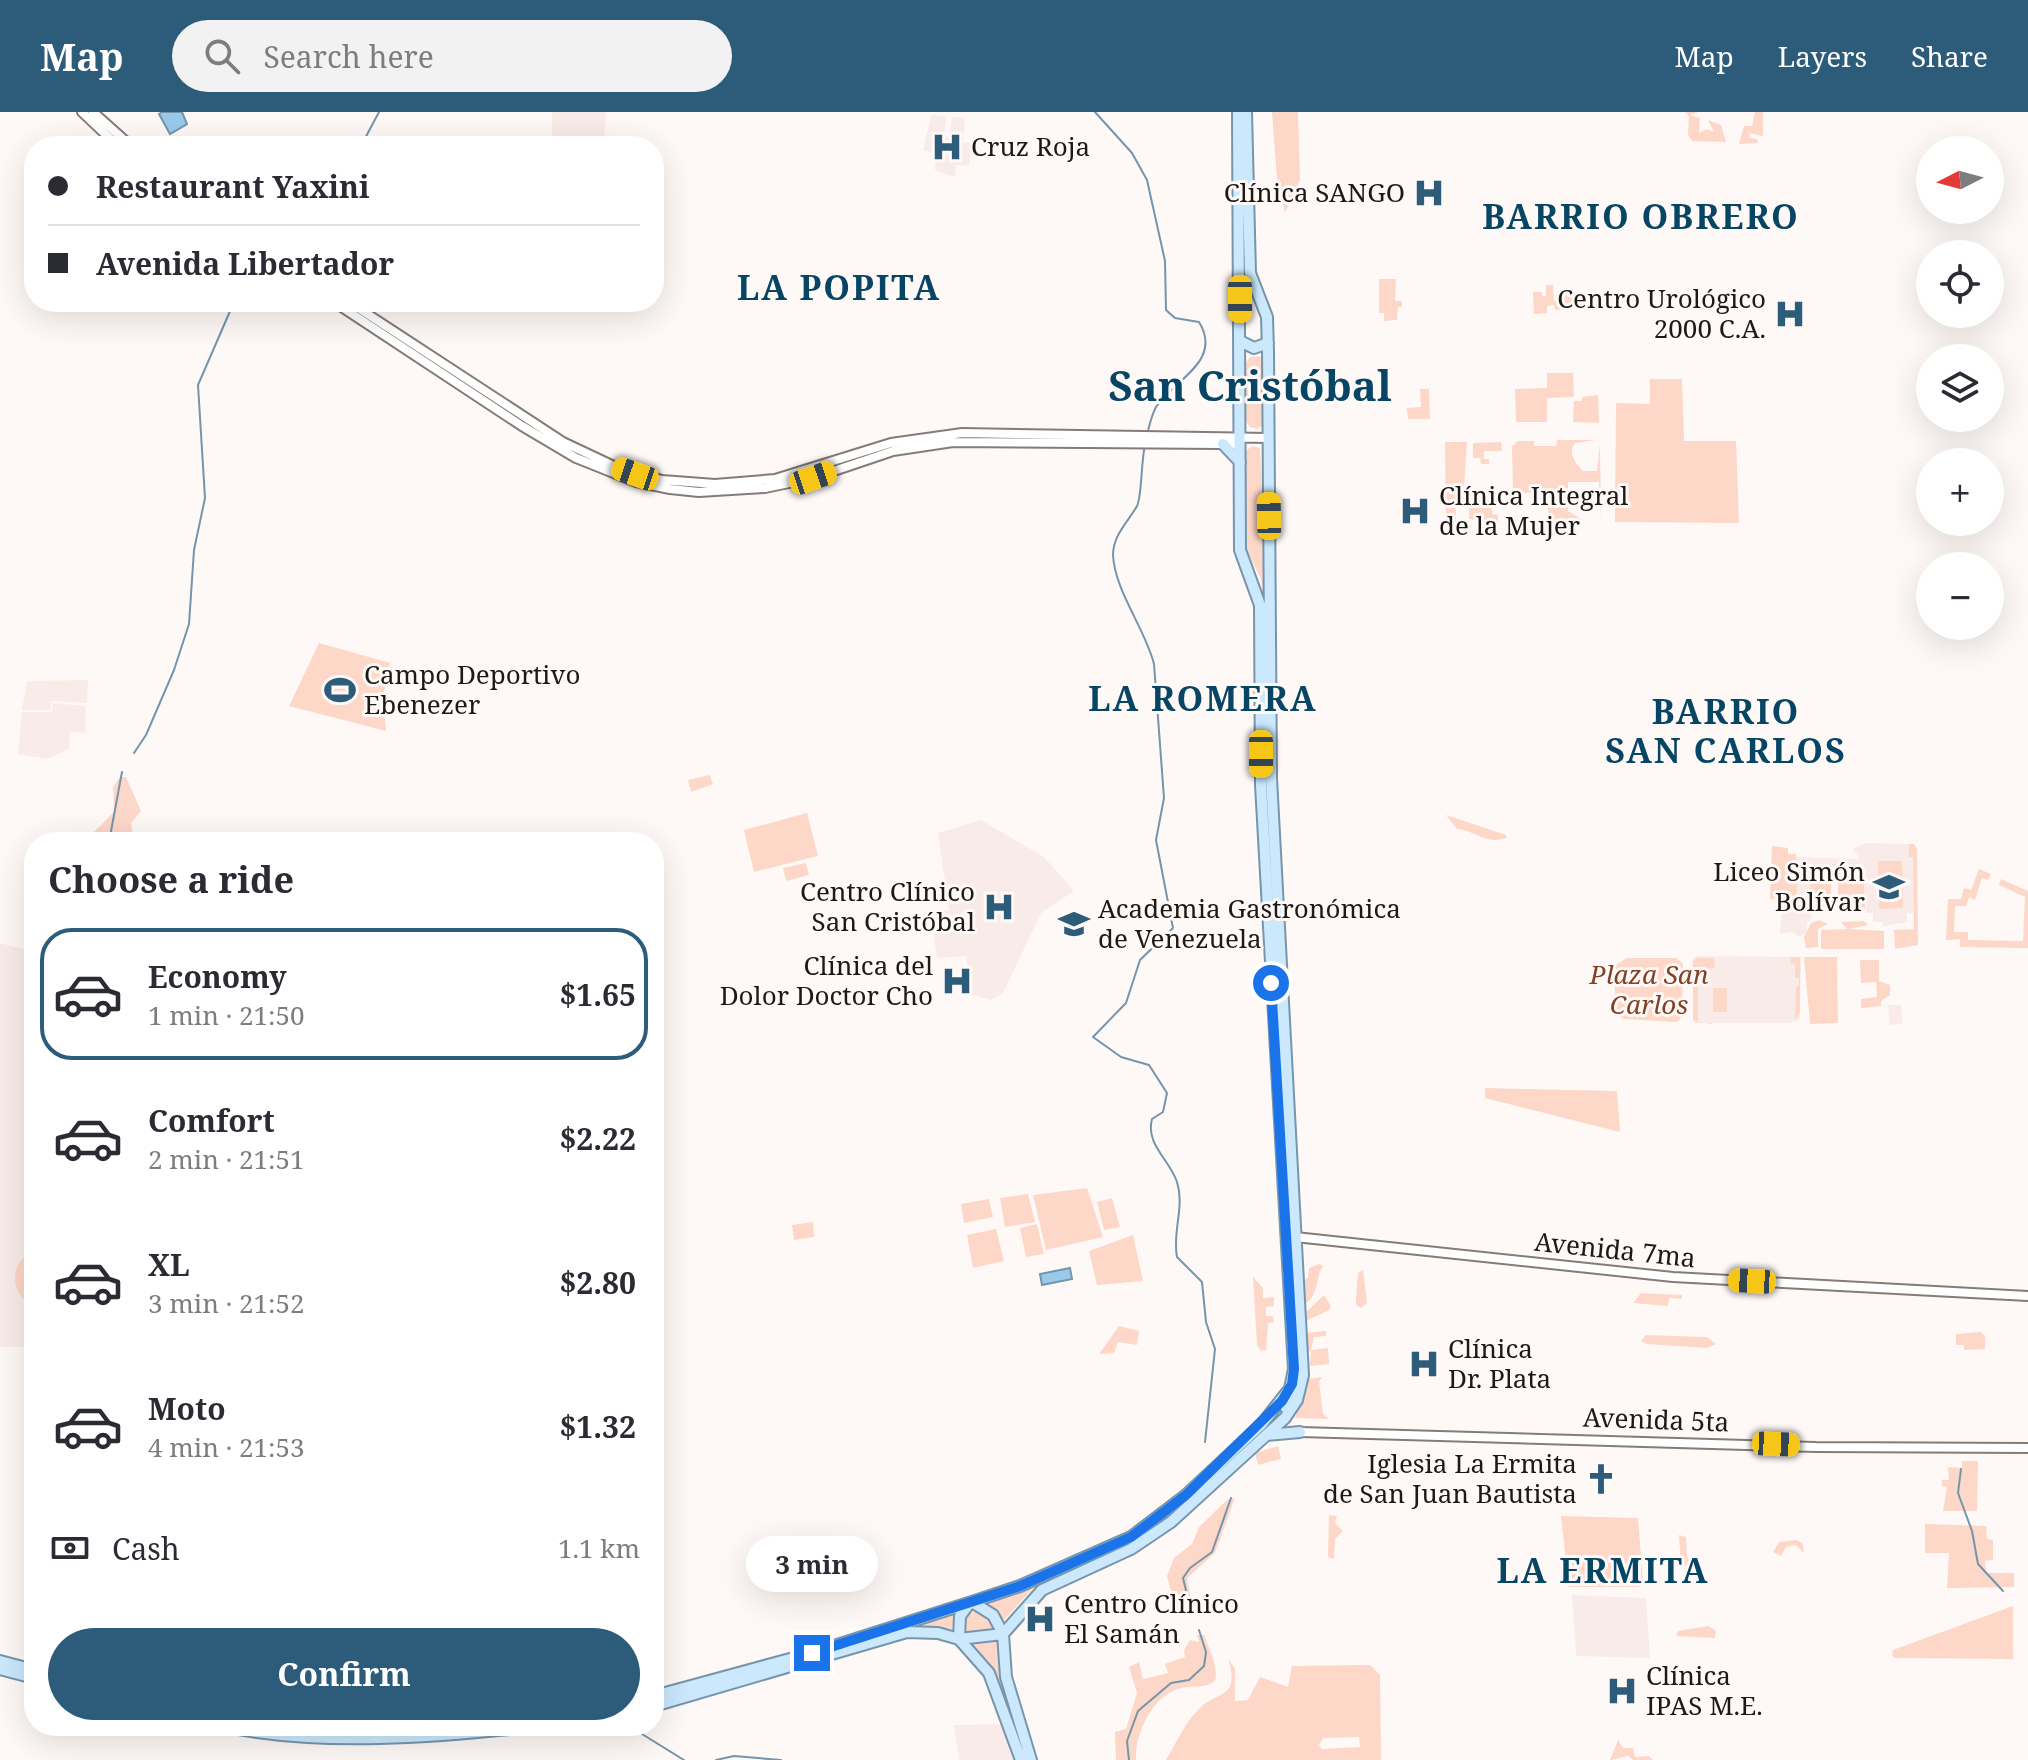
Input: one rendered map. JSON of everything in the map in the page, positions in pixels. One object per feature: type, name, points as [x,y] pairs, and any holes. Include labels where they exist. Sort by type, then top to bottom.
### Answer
[{"type":"main road","points":[[1238,112],[1240,550],[1260,605],[1261,785],[1292,1384],[1285,1418]]},
{"type":"main road","points":[[664,1703],[907,1632],[938,1633],[959,1639],[1003,1634],[1042,1590],[1131,1549],[1160,1531],[1285,1418],[1297,1400],[1303,1375],[1271,778],[1267,317],[1250,273],[1246,112]]},
{"type":"main road","points":[[1240,341],[1254,348],[1268,348]]},
{"type":"main road","points":[[1241,356],[1268,348]]},
{"type":"main road","points":[[1223,444],[1240,462]]},
{"type":"main road","points":[[1285,1244],[1295,1237]]},
{"type":"main road","points":[[664,1693],[812,1653],[972,1602],[1056,1571],[1146,1528],[1262,1424],[1292,1384]]},
{"type":"main road","points":[[1285,1418],[1300,1432]]},
{"type":"main road","points":[[1265,1435],[1300,1432]]},
{"type":"main road","points":[[972,1602],[993,1615],[1003,1634],[1006,1677],[1031,1760]]},
{"type":"main road","points":[[972,1602],[960,1616],[959,1639],[989,1673],[1021,1760]]},
{"type":"main road","points":[[0,1661],[24,1667]]},
{"type":"main road","points":[[0,1669],[24,1675]]},
{"type":"main road","points":[[271,1736],[344,1736]]},
{"type":"street","points":[[82,112],[107,136]]},
{"type":"street","points":[[93,112],[120,136]]},
{"type":"street","points":[[349,312],[576,458],[636,482],[670,489],[736,492],[792,484],[893,451],[953,442],[1236,444],[1240,438]]},
{"type":"street","points":[[364,312],[563,442],[616,467],[671,481],[715,484],[775,479],[891,443],[951,434],[1269,438]]},
{"type":"street","name":"Avenida 7ma","points":[[1295,1237],[1673,1277],[2028,1296]]},
{"type":"street","name":"Avenida 5ta","points":[[1300,1432],[1380,1431],[1816,1447],[2028,1448]]},
{"type":"shaded area","points":[[552,112],[606,112],[605,136],[552,136]]},
{"type":"shaded area","name":"Cruz Roja","points":[[931,115],[946,116],[945,136],[949,137],[952,117],[965,118],[963,142],[971,143],[969,166],[956,165],[955,177],[935,170],[936,152],[923,151]]},
{"type":"shaded area","points":[[88,680],[87,703],[52,701],[50,710],[22,710],[27,681]]},
{"type":"shaded area","points":[[53,703],[86,706],[85,733],[70,732],[69,749],[47,759],[18,754],[22,712],[52,712]]},
{"type":"shaded area","name":"Centro Clínico San Cristóbal","points":[[981,820],[1044,857],[1074,891],[1041,913],[1003,993],[991,1000],[973,995],[966,956],[937,958],[930,913],[949,910],[938,833]]},
{"type":"shaded area","name":"Liceo Simón Bolívar","points":[[1866,843],[1909,844],[1909,856],[1913,856],[1914,913],[1907,913],[1907,922],[1883,926],[1883,922],[1873,922],[1873,913],[1866,913],[1864,875],[1810,876],[1811,921],[1807,922],[1807,932],[1800,937],[1792,932],[1780,934],[1782,910],[1775,905],[1782,898],[1797,898],[1796,857],[1860,859],[1853,849]]},
{"type":"shaded area","points":[[0,943],[24,949],[24,1347],[0,1347]]},
{"type":"shaded area","points":[[1697,956],[1801,957],[1800,1019],[1790,1023],[1695,1023],[1692,960]]},
{"type":"shaded area","points":[[1888,1005],[1901,1005],[1902,1024],[1890,1025]]},
{"type":"shaded area","points":[[1572,1595],[1646,1598],[1650,1658],[1576,1656]]},
{"type":"shaded area","points":[[1005,1724],[1016,1760],[959,1760],[954,1725]]},
{"type":"green space","points":[[1272,112],[1298,112],[1300,180],[1285,213],[1277,180]]},
{"type":"green space","points":[[1685,112],[1698,112],[1690,115],[1700,118],[1699,133],[1707,129],[1714,132],[1708,120],[1721,125],[1726,142],[1692,141],[1688,135],[1689,116]]},
{"type":"green space","points":[[1755,112],[1763,112],[1763,136],[1749,133],[1750,138],[1757,139],[1758,143],[1739,144],[1744,126],[1752,126]]},
{"type":"green space","points":[[1379,279],[1396,279],[1395,301],[1402,301],[1397,320],[1384,321],[1384,313],[1379,313]]},
{"type":"green space","points":[[1546,285],[1553,285],[1554,301],[1560,300],[1560,289],[1572,288],[1572,309],[1555,310],[1554,305],[1547,306],[1547,313],[1534,314],[1533,292],[1542,292],[1542,296],[1546,296]]},
{"type":"green space","points":[[1250,357],[1263,359],[1263,425],[1258,429],[1250,427],[1245,420],[1245,364]]},
{"type":"green space","points":[[1547,373],[1573,373],[1574,397],[1547,398],[1547,422],[1516,422],[1515,389],[1547,388]]},
{"type":"green space","points":[[1650,379],[1682,379],[1684,441],[1736,441],[1739,523],[1615,522],[1616,403],[1650,404]]},
{"type":"green space","points":[[1420,389],[1429,389],[1430,419],[1408,419],[1407,408],[1421,407]]},
{"type":"green space","points":[[1598,395],[1599,423],[1573,422],[1574,401]]},
{"type":"green space","points":[[1557,440],[1596,440],[1575,443],[1573,447],[1573,458],[1583,471],[1597,471],[1600,444],[1601,520],[1599,482],[1568,482],[1568,511],[1583,520],[1549,519],[1547,492],[1513,493],[1512,446],[1518,441],[1534,441],[1534,446],[1556,446]]},
{"type":"green space","points":[[1445,442],[1467,442],[1464,486],[1455,487],[1456,521],[1470,522],[1470,526],[1446,527]]},
{"type":"green space","points":[[1501,442],[1502,451],[1484,451],[1484,459],[1489,459],[1489,464],[1481,464],[1480,458],[1473,458],[1473,443]]},
{"type":"green space","points":[[1253,446],[1260,448],[1268,607],[1264,607],[1261,579],[1247,551],[1245,451]]},
{"type":"green space","points":[[1473,500],[1491,500],[1492,514],[1498,515],[1498,522],[1469,519],[1469,503]]},
{"type":"green space","name":"Campo Deportivo Ebenezer","points":[[319,643],[390,663],[383,698],[386,731],[289,706]]},
{"type":"green space","points":[[710,775],[713,784],[691,792],[688,780]]},
{"type":"green space","points":[[120,777],[126,777],[141,811],[131,823],[132,832],[94,832],[114,812],[113,787]]},
{"type":"green space","points":[[807,813],[818,856],[754,872],[744,830]]},
{"type":"green space","points":[[1446,815],[1506,835],[1506,838],[1486,839],[1457,829]]},
{"type":"green space","points":[[1909,844],[1914,844],[1917,849],[1918,945],[1895,949],[1894,930],[1914,929],[1913,857],[1909,857]]},
{"type":"green space","points":[[1772,846],[1788,848],[1788,854],[1796,854],[1797,898],[1770,899]]},
{"type":"green space","points":[[1878,861],[1902,861],[1903,908],[1879,909]]},
{"type":"green space","points":[[806,863],[809,875],[786,881],[783,868]]},
{"type":"green space","points":[[1979,869],[1991,874],[1988,880],[1982,878],[1975,900],[1969,897],[1966,906],[1955,906],[1954,932],[1968,932],[1968,940],[2023,941],[2025,897],[1999,885],[2001,879],[2028,891],[2028,948],[1960,947],[1960,939],[1946,940],[1948,899],[1961,899],[1964,888],[1971,890]]},
{"type":"green space","points":[[1831,876],[1831,906],[1811,910],[1810,877]]},
{"type":"green space","points":[[1838,876],[1864,876],[1865,909],[1838,906]]},
{"type":"green space","points":[[1819,920],[1828,924],[1818,929],[1818,947],[1806,948],[1804,937],[1811,923]]},
{"type":"green space","points":[[1864,921],[1868,925],[1849,929],[1884,931],[1884,949],[1821,949],[1821,930],[1847,929],[1841,922]]},
{"type":"green space","points":[[1790,957],[1800,957],[1800,1013],[1795,1020],[1799,978],[1795,978],[1795,964],[1791,963]]},
{"type":"green space","points":[[1804,957],[1837,957],[1838,1023],[1810,1024]]},
{"type":"green space","name":"Plaza San Carlos","points":[[1627,958],[1676,958],[1683,964],[1682,1017],[1677,1022],[1623,1019],[1616,1013],[1614,966]]},
{"type":"green space","points":[[1697,958],[1714,958],[1715,968],[1698,969],[1698,1022],[1693,1021],[1693,961]]},
{"type":"green space","points":[[1860,960],[1879,960],[1879,981],[1890,985],[1890,995],[1881,1001],[1881,1006],[1861,1008],[1861,999],[1877,997],[1876,982],[1861,983]]},
{"type":"green space","points":[[1713,988],[1727,988],[1727,1012],[1713,1012]]},
{"type":"green space","points":[[1485,1088],[1617,1091],[1620,1132],[1485,1098]]},
{"type":"green space","points":[[1087,1188],[1103,1237],[1046,1250],[1033,1195]]},
{"type":"green space","points":[[1028,1194],[1035,1222],[1005,1227],[1000,1198]]},
{"type":"green space","points":[[1112,1198],[1120,1227],[1104,1230],[1097,1202]]},
{"type":"green space","points":[[989,1199],[993,1217],[964,1223],[961,1204]]},
{"type":"green space","points":[[813,1222],[814,1237],[794,1240],[792,1225]]},
{"type":"green space","points":[[1037,1224],[1044,1254],[1026,1257],[1020,1228]]},
{"type":"green space","points":[[996,1229],[1004,1261],[973,1268],[967,1235]]},
{"type":"green space","points":[[1133,1235],[1143,1281],[1097,1285],[1089,1251]]},
{"type":"green space","points":[[24,1258],[24,1299],[16,1287],[16,1270]]},
{"type":"green space","points":[[1319,1264],[1323,1266],[1315,1291],[1305,1304],[1302,1284],[1308,1277],[1309,1268]]},
{"type":"green space","points":[[1363,1270],[1367,1303],[1361,1308],[1356,1305],[1356,1293],[1358,1273]]},
{"type":"green space","points":[[1253,1277],[1263,1288],[1263,1298],[1274,1297],[1274,1306],[1266,1307],[1266,1316],[1273,1316],[1274,1322],[1268,1323],[1266,1350],[1261,1351],[1257,1345]]},
{"type":"green space","points":[[1641,1293],[1682,1295],[1682,1299],[1669,1298],[1668,1306],[1633,1303]]},
{"type":"green space","points":[[1324,1295],[1331,1306],[1329,1310],[1304,1322],[1304,1314]]},
{"type":"green space","points":[[1119,1326],[1139,1331],[1137,1345],[1118,1342],[1114,1353],[1099,1354]]},
{"type":"green space","points":[[1326,1331],[1326,1336],[1314,1337],[1311,1350],[1328,1348],[1329,1364],[1310,1366],[1311,1351],[1306,1351],[1304,1333]]},
{"type":"green space","points":[[1981,1332],[1985,1336],[1985,1349],[1964,1350],[1964,1345],[1956,1345],[1956,1334]]},
{"type":"green space","points":[[1646,1335],[1707,1337],[1716,1344],[1707,1348],[1647,1344],[1641,1341]]},
{"type":"green space","points":[[1322,1377],[1319,1382],[1323,1414],[1329,1419],[1295,1418],[1308,1379]]},
{"type":"green space","points":[[1278,1446],[1281,1459],[1258,1465],[1255,1453]]},
{"type":"green space","points":[[1962,1461],[1978,1461],[1977,1511],[1943,1511],[1947,1487],[1942,1486],[1942,1480],[1949,1480],[1948,1467],[1962,1468]]},
{"type":"green space","points":[[1235,1498],[1215,1553],[1187,1578],[1192,1603],[1186,1603],[1183,1598],[1184,1604],[1175,1606],[1167,1576],[1174,1558],[1192,1544],[1199,1527],[1227,1500]]},
{"type":"green space","points":[[1329,1515],[1337,1516],[1335,1523],[1343,1531],[1335,1539],[1334,1559],[1328,1557]]},
{"type":"green space","points":[[1561,1516],[1638,1518],[1643,1582],[1639,1587],[1569,1587]]},
{"type":"green space","points":[[1925,1524],[1986,1526],[1987,1539],[1993,1540],[1993,1560],[1985,1561],[1986,1573],[2014,1573],[2014,1587],[1947,1588],[1949,1553],[1925,1553]]},
{"type":"green space","points":[[1679,1535],[1686,1537],[1687,1557],[1699,1564],[1681,1567]]},
{"type":"green space","points":[[1797,1540],[1803,1544],[1804,1553],[1796,1545],[1786,1547],[1781,1556],[1773,1552],[1779,1542]]},
{"type":"green space","points":[[1035,1586],[1004,1620],[989,1603]]},
{"type":"green space","points":[[2013,1606],[2013,1659],[1895,1658],[1892,1655],[1893,1650]]},
{"type":"green space","points":[[979,1610],[987,1615],[993,1629],[970,1634],[964,1632],[964,1616]]},
{"type":"green space","points":[[956,1613],[953,1629],[919,1626],[918,1623]]},
{"type":"green space","points":[[1709,1626],[1716,1631],[1715,1638],[1676,1636],[1678,1631]]},
{"type":"green space","points":[[1197,1635],[1204,1635],[1215,1664],[1215,1681],[1178,1689],[1160,1700],[1142,1728],[1136,1760],[1116,1760],[1115,1732],[1126,1729],[1137,1693],[1129,1667],[1139,1662],[1143,1679],[1168,1673],[1165,1664],[1185,1657],[1184,1650],[1190,1640],[1199,1642]]},
{"type":"green space","points":[[997,1640],[1004,1695],[989,1666],[972,1644]]},
{"type":"green space","points":[[1228,1658],[1235,1669],[1235,1701],[1248,1700],[1260,1677],[1288,1687],[1292,1666],[1370,1665],[1380,1675],[1381,1760],[1166,1760],[1193,1716],[1204,1704],[1229,1688],[1231,1672]],"holes":[[[1359,1737],[1360,1747],[1322,1749],[1319,1745],[1323,1738]]]},
{"type":"green space","points":[[1618,1740],[1623,1748],[1633,1748],[1635,1757],[1649,1756],[1653,1760],[1633,1760],[1628,1756],[1610,1760]]},
{"type":"water","points":[[182,112],[187,124],[170,134],[159,114]]},
{"type":"water","points":[[1070,1268],[1072,1279],[1042,1285],[1040,1274]]},
{"type":"waterway","points":[[366,136],[379,112]]},
{"type":"waterway","points":[[1095,112],[1132,153],[1147,180],[1165,261],[1166,310],[1175,318],[1199,322],[1205,336],[1201,359],[1156,407],[1148,431]]},
{"type":"waterway","points":[[134,753],[146,735],[174,670],[189,624],[194,550],[205,498],[198,385],[230,312]]},
{"type":"waterway","points":[[1145,445],[1139,501],[1118,535],[1113,555],[1119,583],[1154,664],[1164,798],[1156,840],[1173,928],[1140,960],[1126,1003],[1093,1037],[1121,1057],[1149,1065],[1167,1093],[1163,1112],[1152,1119],[1152,1136],[1177,1182],[1180,1201],[1177,1257],[1202,1282],[1206,1322],[1215,1349],[1205,1442]]},
{"type":"waterway","points":[[111,832],[122,772]]},
{"type":"waterway","points":[[1961,1469],[1958,1493],[1972,1531],[1978,1564],[2003,1591]]},
{"type":"waterway","points":[[1189,1603],[1183,1578],[1190,1568],[1212,1552],[1231,1498]]},
{"type":"waterway","points":[[1129,1760],[1127,1741],[1138,1711],[1171,1683],[1189,1680],[1204,1666],[1206,1652],[1199,1630]]},
{"type":"waterway","points":[[645,1736],[684,1760]]},
{"type":"waterway","points":[[716,1760],[734,1756],[781,1760]]},
{"type":"place","name":"Cruz Roja","points":[[947,147]]},
{"type":"place","name":"Clínica SANGO","points":[[1429,193]]},
{"type":"place","name":"Centro Urológico 2000 C.A.","points":[[1790,314]]},
{"type":"place","name":"Clínica Integral de la Mujer","points":[[1415,511]]},
{"type":"place","name":"Campo Deportivo Ebenezer","points":[[340,690]]},
{"type":"place","name":"Liceo Simón Bolívar","points":[[1889,887]]},
{"type":"place","name":"Centro Clínico San Cristóbal","points":[[999,907]]},
{"type":"place","name":"Academia Gastronómica de Venezuela","points":[[1074,924]]},
{"type":"place","name":"Clínica del Dolor Doctor Cho","points":[[957,981]]},
{"type":"place","name":"Clínica Dr. Plata","points":[[1424,1364]]},
{"type":"place","name":"Iglesia La Ermita de San Juan Bautista","points":[[1601,1479]]},
{"type":"place","name":"Centro Clínico El Samán","points":[[1040,1619]]},
{"type":"place","name":"Clínica IPAS M.E.","points":[[1622,1691]]},
{"type":"district","name":"BARRIO OBRERO","points":[[1641,217]]},
{"type":"district","name":"LA POPITA","points":[[839,288]]},
{"type":"district","name":"San Cristóbal","points":[[1250,386]]},
{"type":"district","name":"LA ROMERA","points":[[1203,699]]},
{"type":"district","name":"BARRIO SAN CARLOS","points":[[1726,732]]},
{"type":"district","name":"LA ERMITA","points":[[1603,1571]]},
{"type":"route","points":[[812,1653],[1020,1586],[1131,1537],[1186,1495],[1262,1424],[1282,1401],[1292,1384],[1294,1369],[1271,983]]}]
